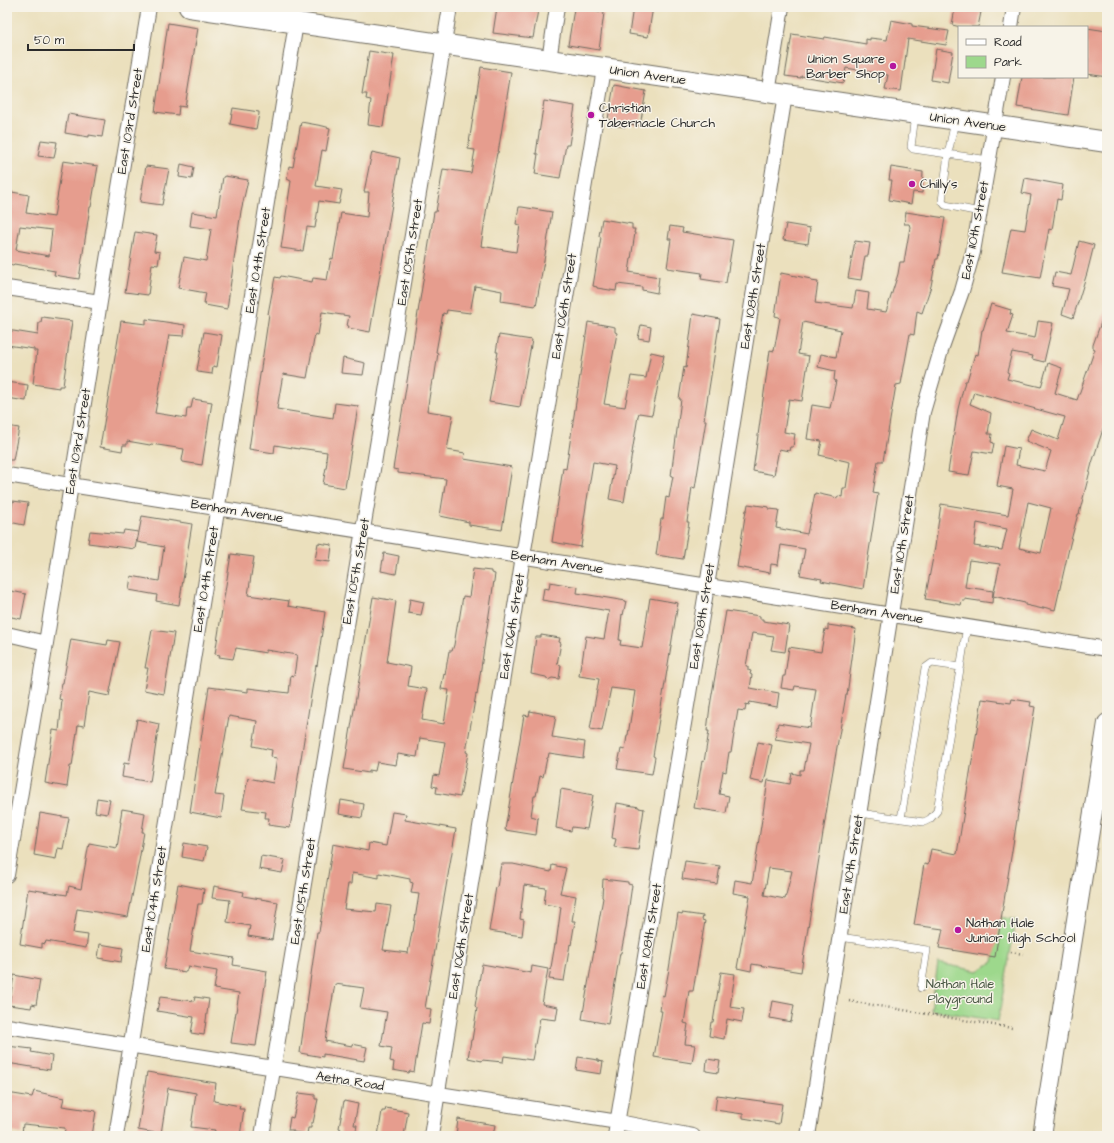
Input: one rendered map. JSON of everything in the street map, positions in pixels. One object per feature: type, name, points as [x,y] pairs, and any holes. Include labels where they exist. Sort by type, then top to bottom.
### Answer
[{"type":"main road","name":"Union Avenue","points":[[189,7],[269,13],[296,23],[1107,142]]},
{"type":"street","name":"East 103rd Street","points":[[7,875],[12,817],[46,643],[100,302],[149,7]]},
{"type":"street","name":"East 105th Street","points":[[262,1136],[450,7]]},
{"type":"street","points":[[549,60],[558,7]]},
{"type":"street","name":"East 108th Street","points":[[616,1129],[707,586],[776,94],[782,7]]},
{"type":"street","points":[[1011,26],[1014,7]]},
{"type":"street","name":"East 104th Street","points":[[116,1136],[296,23]]},
{"type":"street","name":"East 106th Street","points":[[431,1136],[523,556],[604,69]]},
{"type":"street","name":"East 110th Street","points":[[808,1136],[923,412],[942,347],[962,291],[973,252],[1003,78]]},
{"type":"street","points":[[7,288],[100,302]]},
{"type":"street","name":"Benham Avenue","points":[[7,475],[1107,649]]},
{"type":"street","points":[[7,634],[46,643]]},
{"type":"street","points":[[1042,1136],[1107,723]]},
{"type":"street","name":"Aetna Road","points":[[7,1026],[438,1094],[616,1129],[693,1136]]},
{"type":"lane","points":[[915,115],[911,147],[913,149],[989,160]]},
{"type":"lane","points":[[955,120],[948,154],[942,201],[945,205],[980,212]]},
{"type":"lane","points":[[859,813],[924,822],[930,819],[937,811],[967,626]]},
{"type":"lane","points":[[901,819],[925,668],[932,663],[960,667]]},
{"type":"lane","points":[[840,937],[927,950],[921,988]]},
{"type":"path","points":[[1011,952],[1024,954]]},
{"type":"path","points":[[849,1001],[1012,1028]]},
{"type":"path","points":[[935,1016],[936,1011]]},
{"type":"green space","name":"Nathan Hale Playground","points":[[1000,917],[1016,920],[998,1021],[931,1010],[938,963],[978,971],[993,962]]},
{"type":"building","points":[[497,7],[517,7],[538,10],[533,38],[493,33]]},
{"type":"building","points":[[578,7],[592,7],[592,11],[604,13],[599,50],[568,45],[574,9],[577,10]]},
{"type":"building","points":[[633,7],[653,7],[648,37],[629,34]]},
{"type":"building","points":[[955,8],[981,12],[978,26],[952,25]]},
{"type":"building","points":[[891,20],[912,24],[912,26],[949,31],[946,45],[908,39],[901,91],[885,89],[888,75],[846,68],[843,83],[801,76],[801,78],[785,76],[792,34],[824,39],[825,37],[866,44],[866,39],[870,40],[870,38],[887,40]]},
{"type":"building","points":[[168,23],[198,28],[185,107],[179,106],[178,115],[155,112]]},
{"type":"building","points":[[1088,28],[1107,31],[1107,77],[1088,74]]},
{"type":"building","points":[[936,49],[953,52],[948,83],[931,80]]},
{"type":"building","points":[[369,51],[394,55],[383,127],[368,125],[371,100],[366,99],[367,94],[362,94]]},
{"type":"building","points":[[481,67],[511,72],[481,246],[516,252],[520,225],[516,224],[519,207],[552,212],[536,306],[501,301],[502,291],[475,286],[470,313],[447,310],[446,314],[443,313],[436,352],[438,353],[434,380],[432,380],[427,411],[453,415],[447,450],[465,453],[464,459],[512,467],[502,530],[469,525],[469,522],[440,516],[446,479],[398,473],[398,470],[393,469],[434,212],[436,212],[443,169],[471,173],[475,150],[468,149]]},
{"type":"building","points":[[1022,78],[1074,78],[1068,115],[1017,107]]},
{"type":"building","points":[[614,85],[646,91],[640,126],[625,123],[625,127],[610,125],[611,120],[608,119]]},
{"type":"building","points":[[544,101],[575,106],[569,145],[566,145],[560,178],[535,174],[538,154],[536,154]]},
{"type":"building","points":[[233,108],[259,112],[256,129],[230,124]]},
{"type":"building","points":[[68,114],[105,120],[102,137],[89,135],[89,137],[65,133]]},
{"type":"building","points":[[301,122],[330,128],[326,151],[322,150],[316,186],[342,190],[339,204],[319,201],[315,228],[307,227],[303,251],[281,248],[291,181],[287,179],[289,166],[293,167]]},
{"type":"building","points":[[41,140],[57,142],[54,158],[38,156]]},
{"type":"building","points":[[372,152],[400,158],[370,332],[348,328],[349,316],[322,312],[318,335],[315,334],[307,378],[283,374],[277,409],[333,418],[335,403],[358,406],[345,488],[323,484],[327,462],[327,452],[275,445],[274,453],[249,449],[268,314],[275,277],[280,278],[281,276],[312,282],[313,278],[327,280],[331,258],[333,259],[341,213],[367,217],[369,192],[364,192]]},
{"type":"building","points":[[63,161],[98,166],[79,279],[54,275],[55,271],[7,264],[7,223],[12,192],[29,195],[26,213],[54,217]],"holes":[[[20,226],[52,230],[49,256],[16,250]]]},
{"type":"building","points":[[181,164],[194,167],[192,179],[179,177]]},
{"type":"building","points":[[146,166],[169,169],[162,205],[140,202]]},
{"type":"building","name":"Chilly's","points":[[891,167],[923,172],[922,193],[913,192],[911,204],[889,200],[892,180],[889,180]]},
{"type":"building","points":[[225,176],[248,180],[241,211],[227,309],[205,305],[206,293],[178,288],[184,257],[206,261],[211,229],[190,226],[192,212],[217,216],[223,177]]},
{"type":"building","points":[[1025,178],[1063,185],[1061,200],[1057,199],[1052,230],[1049,229],[1040,278],[1002,272],[1011,228],[1025,230],[1031,195],[1022,193]]},
{"type":"building","points":[[906,212],[945,218],[938,259],[936,259],[931,286],[922,313],[917,311],[914,335],[910,334],[901,384],[896,385],[883,461],[878,461],[873,493],[878,494],[863,589],[821,581],[822,579],[800,575],[805,549],[781,545],[778,565],[771,564],[770,573],[737,567],[748,504],[779,510],[776,528],[807,534],[815,493],[838,498],[838,496],[842,497],[843,488],[846,488],[850,462],[819,455],[822,441],[807,439],[812,405],[830,408],[836,381],[834,380],[835,371],[818,367],[821,354],[836,357],[841,330],[803,322],[798,354],[809,356],[802,401],[789,399],[784,432],[795,434],[793,447],[790,447],[789,451],[779,449],[774,475],[753,471],[770,350],[774,351],[780,318],[775,316],[781,273],[811,279],[811,281],[818,282],[815,303],[853,308],[856,291],[869,293],[867,309],[886,312],[898,274],[900,262],[904,262],[910,227],[909,224],[904,224]]},
{"type":"building","points":[[602,219],[632,224],[632,229],[635,229],[635,233],[629,272],[659,277],[657,293],[642,290],[642,287],[617,284],[616,291],[593,286],[601,237],[599,236]]},
{"type":"building","points":[[786,224],[810,228],[808,244],[783,240]]},
{"type":"building","points":[[670,226],[683,228],[682,232],[733,240],[726,283],[701,279],[702,273],[667,268],[671,239],[668,239]]},
{"type":"building","points":[[135,232],[157,235],[154,251],[160,252],[158,265],[152,264],[148,295],[125,292]]},
{"type":"building","points":[[855,241],[870,243],[868,256],[865,256],[861,280],[848,278]]},
{"type":"building","points":[[1079,241],[1094,245],[1073,318],[1062,314],[1069,289],[1052,286],[1055,272],[1071,275]]},
{"type":"building","points":[[991,304],[1011,310],[1010,314],[1013,315],[1007,333],[1035,338],[1038,321],[1053,323],[1044,362],[1032,359],[1033,356],[1012,352],[1007,372],[1009,373],[1007,379],[1041,387],[1048,363],[1062,368],[1055,393],[1077,400],[1095,349],[1093,348],[1093,345],[1105,311],[1107,312],[1107,417],[1078,514],[1055,610],[1025,605],[1025,603],[993,596],[1000,564],[969,560],[965,587],[993,591],[992,603],[965,599],[965,601],[962,601],[961,605],[925,599],[935,547],[941,504],[1008,515],[1013,489],[997,486],[1004,446],[1019,449],[1016,465],[1045,471],[1051,451],[1026,441],[1031,429],[1058,440],[1065,417],[974,392],[970,404],[991,413],[988,434],[992,434],[991,442],[994,443],[992,454],[974,451],[969,475],[948,472],[958,409],[965,381],[967,381],[975,354],[978,355],[983,330]],"holes":[[[1028,502],[1051,508],[1041,553],[1019,548]],[[977,523],[1007,529],[1002,550],[974,546]]]},
{"type":"building","points":[[693,314],[720,319],[695,488],[692,487],[687,522],[689,522],[683,559],[656,555],[661,519],[663,519],[666,497],[669,498],[673,476],[671,476],[681,399],[679,399],[684,367],[686,368]]},
{"type":"building","points":[[42,317],[72,321],[63,386],[59,386],[59,388],[33,384],[37,351],[34,351],[34,349],[7,345],[7,330],[38,335],[39,322],[41,322]]},
{"type":"building","points":[[146,319],[185,325],[184,336],[169,335],[155,413],[186,418],[187,408],[191,408],[193,399],[212,402],[202,465],[183,462],[184,449],[127,441],[127,445],[123,445],[122,451],[100,447],[121,321],[146,324]]},
{"type":"building","points":[[588,322],[615,327],[615,332],[617,333],[604,404],[625,407],[631,376],[646,378],[651,352],[664,355],[652,415],[639,413],[638,416],[624,502],[609,499],[615,466],[593,462],[581,547],[552,542],[563,468],[566,469]]},
{"type":"building","points":[[641,325],[651,327],[649,340],[638,338]]},
{"type":"building","points":[[204,332],[222,335],[217,367],[213,366],[212,374],[198,372],[197,370]]},
{"type":"building","points":[[499,335],[532,340],[520,407],[489,402],[498,352],[496,352]]},
{"type":"building","points":[[343,358],[365,363],[363,375],[341,373]]},
{"type":"building","points":[[7,382],[28,385],[26,401],[7,398]]},
{"type":"building","points":[[7,426],[19,428],[13,460],[7,460]]},
{"type":"building","points":[[13,501],[28,503],[24,525],[9,522]]},
{"type":"building","points":[[142,516],[192,524],[179,605],[156,601],[157,595],[129,590],[131,576],[159,581],[164,547],[137,542]]},
{"type":"building","points":[[124,530],[138,532],[135,549],[88,543],[90,531],[123,534]]},
{"type":"building","points":[[318,543],[332,545],[330,562],[315,560]]},
{"type":"building","points":[[384,553],[399,556],[396,574],[381,571]]},
{"type":"building","points":[[231,554],[254,557],[248,595],[289,601],[288,606],[325,612],[290,828],[268,825],[269,818],[265,818],[266,812],[242,809],[248,778],[273,783],[277,758],[271,757],[272,750],[253,746],[257,721],[229,716],[215,795],[224,796],[221,818],[190,812],[209,687],[248,692],[248,688],[289,693],[291,675],[294,676],[297,655],[266,650],[266,653],[236,648],[233,659],[219,657],[220,655],[215,654]]},
{"type":"building","points":[[473,569],[491,571],[491,573],[495,574],[460,797],[436,793],[437,787],[432,786],[434,775],[439,776],[445,742],[420,738],[417,757],[398,754],[396,765],[377,762],[375,771],[369,770],[369,773],[344,769],[373,597],[396,601],[387,662],[411,667],[408,686],[427,689],[422,720],[444,724],[449,690],[441,689],[449,651],[452,651],[454,645],[463,596],[469,597]]},
{"type":"building","points":[[550,582],[578,587],[577,593],[626,601],[623,615],[622,614],[619,640],[621,640],[620,645],[642,648],[650,598],[678,603],[653,756],[655,757],[652,774],[617,769],[621,749],[625,750],[635,691],[611,688],[602,731],[590,729],[599,679],[579,676],[581,662],[586,636],[604,639],[609,611],[542,600],[544,588],[549,589]]},
{"type":"building","points":[[11,591],[26,594],[21,619],[7,616]]},
{"type":"building","points":[[410,599],[424,602],[421,615],[408,613]]},
{"type":"building","points":[[726,611],[760,616],[760,619],[763,619],[763,621],[789,625],[785,652],[771,650],[774,636],[752,633],[746,666],[748,666],[748,670],[751,671],[750,674],[752,675],[750,688],[779,693],[777,707],[750,702],[749,705],[746,704],[745,711],[738,710],[731,752],[729,752],[726,772],[723,771],[719,794],[729,796],[726,813],[694,808],[702,761],[704,762],[709,731],[707,731],[710,706]]},
{"type":"building","points":[[828,625],[856,629],[847,695],[832,776],[801,972],[752,964],[751,971],[737,968],[750,896],[733,893],[735,880],[752,883],[768,780],[790,784],[792,773],[800,775],[800,770],[804,770],[809,744],[775,739],[778,723],[810,728],[816,689],[795,686],[794,690],[781,688],[783,676],[785,676],[789,647],[821,652],[825,629],[828,630]],"holes":[[[769,868],[792,871],[785,899],[764,895]]]},
{"type":"building","points":[[152,630],[174,633],[164,694],[144,690],[148,668],[145,668]]},
{"type":"building","points":[[541,635],[560,638],[559,642],[561,643],[557,664],[561,665],[559,679],[552,678],[548,680],[546,677],[531,674],[536,637],[541,637]]},
{"type":"building","points":[[71,639],[107,645],[108,640],[120,642],[109,696],[89,692],[84,726],[78,725],[72,766],[70,766],[67,787],[45,783],[53,730],[59,731],[62,700],[59,699]]},
{"type":"building","points":[[982,699],[1011,703],[1012,699],[1031,702],[1030,706],[1035,707],[995,957],[939,948],[943,929],[914,925],[924,864],[928,865],[931,849],[957,854]]},
{"type":"building","points":[[530,711],[556,716],[552,737],[585,742],[583,758],[549,753],[543,777],[540,776],[536,796],[534,796],[531,816],[538,818],[536,835],[505,830],[524,715],[529,716]]},
{"type":"building","points":[[137,719],[159,724],[150,782],[122,777],[124,763],[129,764]]},
{"type":"building","points":[[758,742],[772,745],[764,783],[750,780]]},
{"type":"building","points":[[561,789],[593,795],[587,829],[572,827],[571,831],[556,828]]},
{"type":"building","points":[[97,798],[110,800],[107,814],[95,812]]},
{"type":"building","points":[[341,800],[364,804],[362,818],[339,814]]},
{"type":"building","points":[[617,803],[644,809],[638,850],[614,847],[616,839],[612,838]]},
{"type":"building","points":[[122,809],[145,813],[142,832],[144,832],[128,917],[77,909],[73,933],[88,935],[86,948],[46,941],[45,944],[42,943],[42,948],[20,944],[28,889],[67,895],[69,886],[81,889],[89,843],[117,848]]},
{"type":"building","points":[[392,812],[406,814],[405,820],[456,829],[425,1008],[431,1009],[429,1024],[422,1023],[414,1072],[410,1071],[409,1073],[393,1070],[394,1062],[390,1061],[392,1048],[381,1046],[387,1012],[360,1008],[364,988],[335,984],[325,1041],[367,1047],[364,1061],[323,1054],[323,1057],[300,1053],[317,932],[319,932],[333,844],[368,851],[369,843],[386,846]],"holes":[[[352,873],[379,878],[379,873],[410,879],[410,882],[413,883],[411,893],[419,894],[408,953],[383,950],[391,906],[377,904],[376,912],[344,909],[348,884],[351,884]]]},
{"type":"building","points":[[40,813],[69,818],[63,849],[58,848],[56,859],[34,855]]},
{"type":"building","points":[[184,843],[207,847],[204,861],[182,857]]},
{"type":"building","points":[[261,856],[285,860],[282,873],[259,869]]},
{"type":"building","points":[[685,861],[720,866],[717,884],[682,879]]},
{"type":"building","points":[[501,864],[513,864],[551,872],[552,865],[566,868],[560,893],[576,896],[572,921],[575,921],[564,981],[549,979],[561,907],[544,904],[546,888],[524,885],[520,919],[524,920],[522,936],[489,931]]},
{"type":"building","points":[[603,879],[628,882],[628,884],[632,885],[626,927],[608,1024],[582,1019],[603,898]]},
{"type":"building","points":[[178,884],[204,889],[202,904],[198,904],[190,951],[234,958],[233,965],[267,971],[256,1046],[231,1043],[239,993],[214,989],[217,971],[188,966],[186,972],[164,969]]},
{"type":"building","points":[[214,886],[244,892],[243,896],[278,902],[272,940],[248,936],[250,926],[227,922],[230,900],[212,898]]},
{"type":"building","points":[[678,913],[703,916],[702,920],[705,921],[693,991],[689,991],[684,1023],[688,1024],[685,1044],[695,1045],[692,1063],[654,1057],[662,1011],[660,1011],[662,995],[664,996]]},
{"type":"building","points":[[100,944],[123,948],[121,962],[98,958]]},
{"type":"building","points":[[482,964],[531,973],[532,966],[548,969],[542,1004],[558,1007],[556,1020],[540,1018],[532,1060],[504,1056],[503,1062],[482,1061],[468,1058],[477,1008],[475,1006]]},
{"type":"building","points":[[721,972],[735,974],[730,1007],[744,1009],[742,1022],[727,1019],[724,1039],[709,1036],[711,1022],[713,1022]]},
{"type":"building","points":[[14,975],[40,980],[36,1005],[32,1004],[31,1008],[9,1005]]},
{"type":"building","points":[[160,997],[194,1001],[195,997],[209,999],[204,1035],[191,1033],[194,1017],[157,1011]]},
{"type":"building","points":[[773,1001],[794,1005],[791,1022],[770,1018]]},
{"type":"building","points":[[7,1046],[32,1049],[31,1052],[52,1056],[50,1070],[7,1063]]},
{"type":"building","points":[[578,1057],[603,1062],[601,1074],[576,1070]]},
{"type":"building","points":[[707,1059],[720,1061],[718,1073],[706,1071]]},
{"type":"building","points":[[147,1072],[216,1083],[214,1101],[240,1106],[239,1109],[244,1109],[240,1136],[216,1136],[216,1134],[214,1134],[215,1130],[191,1127],[196,1093],[168,1088],[161,1134],[138,1130]]},
{"type":"building","points":[[34,1091],[64,1098],[62,1106],[96,1111],[92,1136],[64,1136],[65,1128],[23,1124],[22,1134],[7,1131],[7,1093],[32,1097]]},
{"type":"building","points":[[299,1093],[315,1095],[315,1099],[318,1099],[313,1123],[311,1123],[311,1128],[308,1128],[307,1134],[288,1130],[290,1117],[293,1118]]},
{"type":"building","points":[[717,1095],[782,1104],[779,1124],[743,1118],[743,1114],[715,1110]]},
{"type":"building","points":[[344,1101],[358,1104],[354,1125],[357,1125],[355,1136],[340,1136],[341,1129],[339,1128]]},
{"type":"building","points":[[386,1108],[408,1112],[404,1136],[378,1136],[382,1111],[385,1111]]},
{"type":"building","points":[[458,1119],[495,1125],[493,1136],[456,1136]]},
{"type":"place","name":"Union Square Barber Shop","points":[[893,66]]},
{"type":"place","name":"Christian Tabernacle Church","points":[[591,115]]},
{"type":"place","name":"Chilly's","points":[[912,184]]},
{"type":"place","name":"Nathan Hale Junior High School","points":[[958,930]]}]
